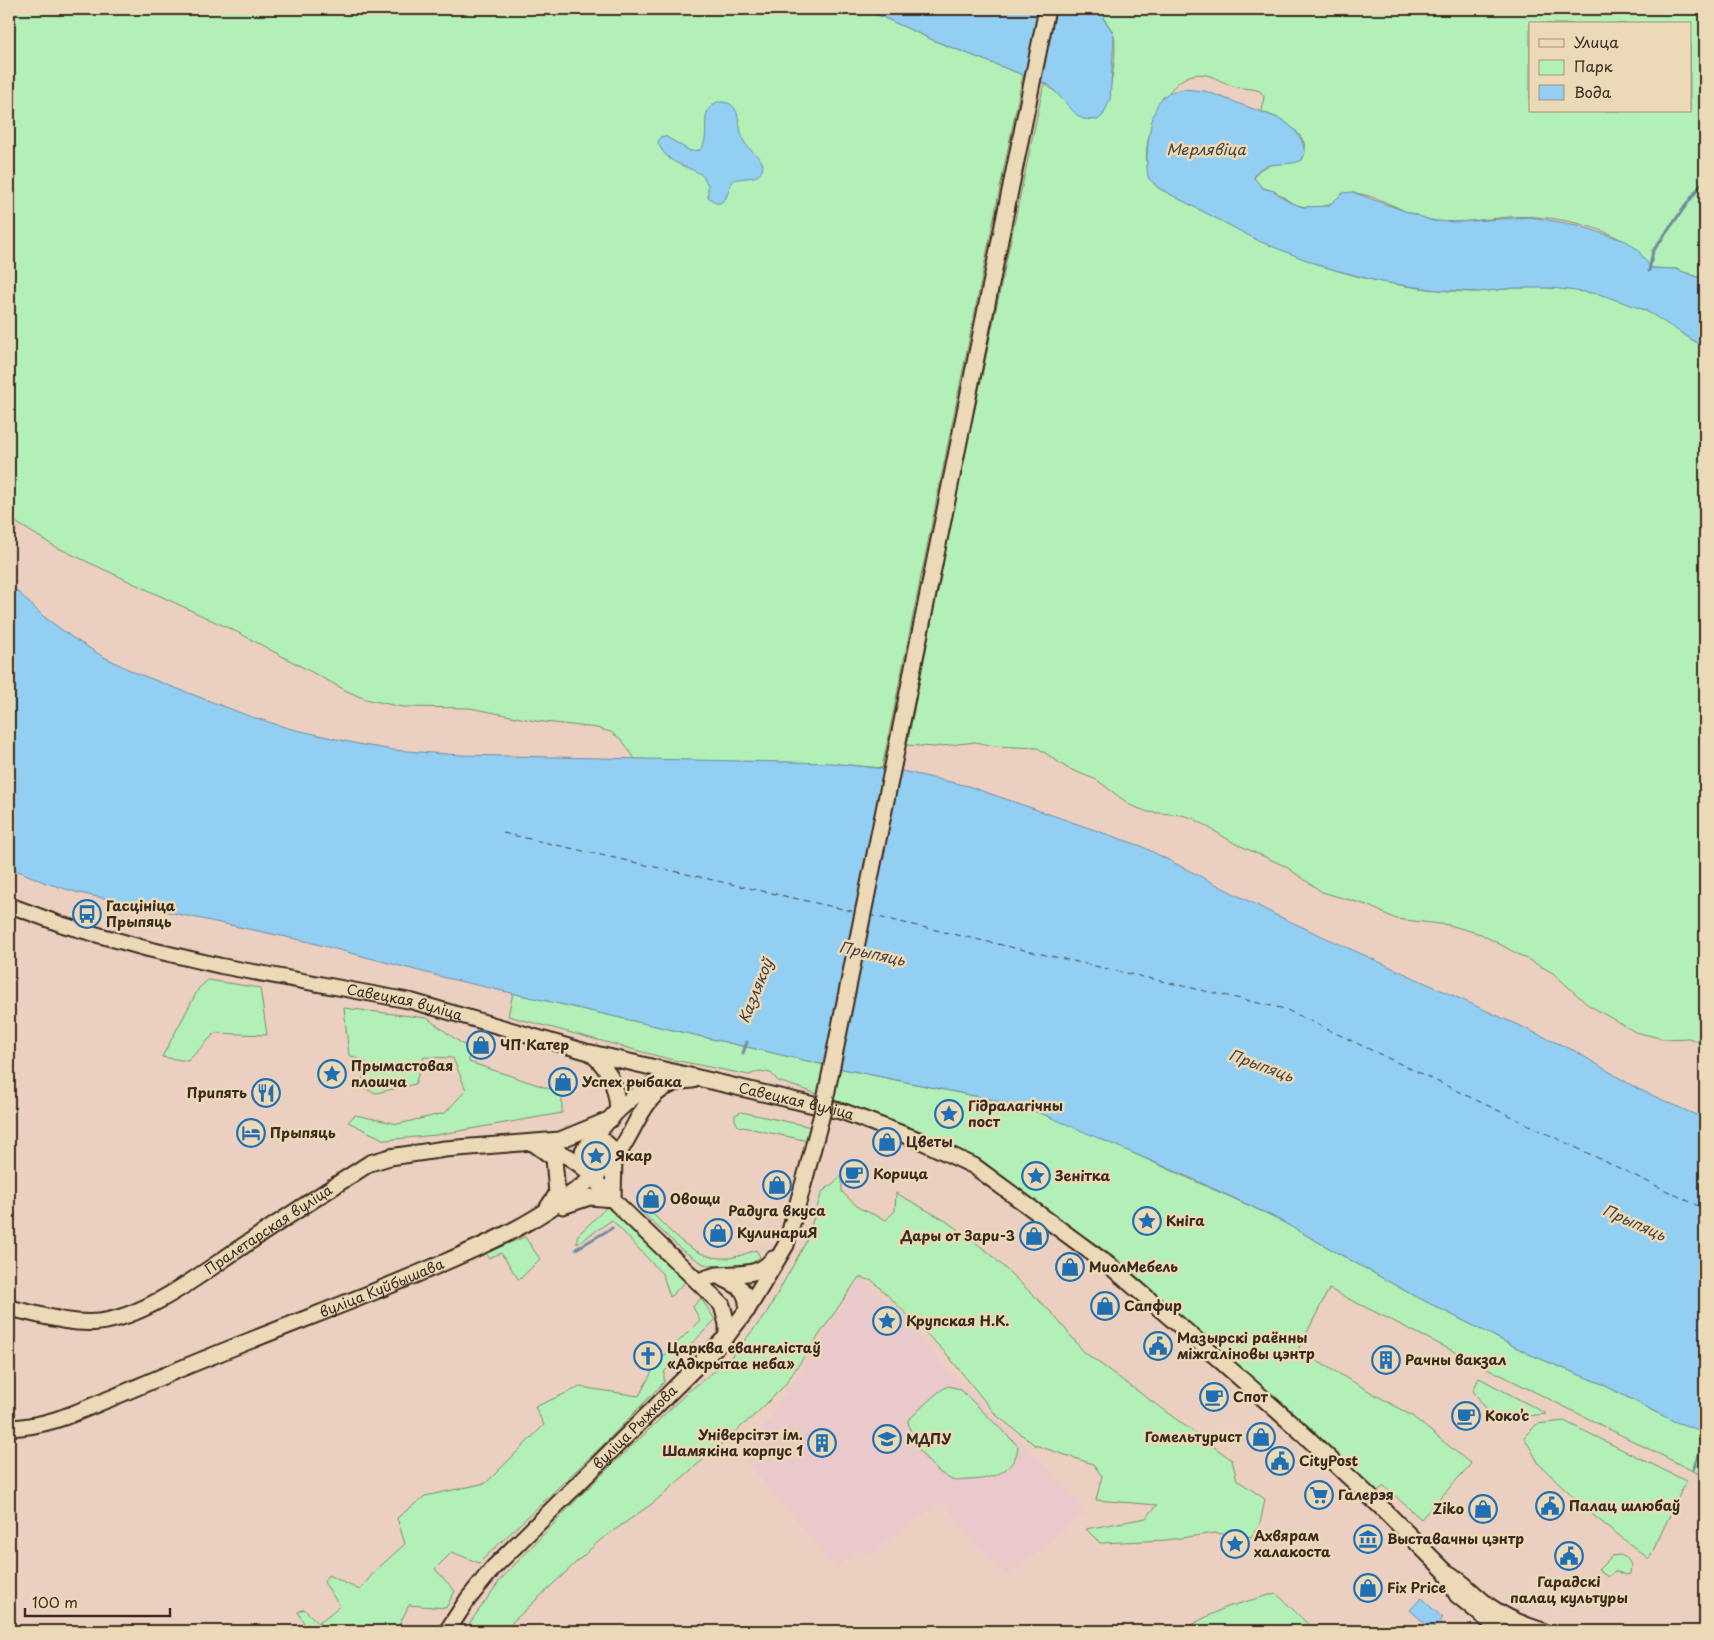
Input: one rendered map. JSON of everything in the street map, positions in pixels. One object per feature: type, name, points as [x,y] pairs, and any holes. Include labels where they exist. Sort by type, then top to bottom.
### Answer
[{"type":"main road","name":"вуліца Рыжкова","points":[[448,1631],[468,1599],[493,1568],[727,1336],[747,1310],[786,1245],[823,1110],[1047,9]]},
{"type":"main road","name":"Савецкая вуліца","points":[[591,1053],[844,1112],[921,1142],[974,1166],[1111,1267],[1214,1355],[1304,1434],[1446,1572],[1458,1578],[1487,1605],[1507,1618],[1543,1631]]},
{"type":"main road","points":[[591,1053],[604,1064],[610,1074],[617,1096],[614,1114]]},
{"type":"main road","points":[[635,1064],[646,1080],[645,1105]]},
{"type":"main road","points":[[588,1172],[583,1151],[614,1114],[646,1088],[679,1076],[705,1079]]},
{"type":"main road","name":"вуліца Куйбышава","points":[[9,1428],[26,1427],[63,1419],[205,1359],[406,1279],[512,1233],[544,1214],[588,1172],[614,1158],[645,1105],[656,1093],[669,1085],[686,1080],[705,1079]]},
{"type":"main road","name":"Пралетарская вуліца","points":[[9,1308],[74,1320],[98,1322],[122,1316],[151,1304],[190,1282],[370,1163],[390,1157],[445,1149],[560,1140],[614,1114]]},
{"type":"main road","points":[[533,1143],[554,1158],[557,1174],[558,1194],[544,1214]]},
{"type":"main road","name":"Пралетарская вуліца","points":[[533,1143],[569,1157],[588,1172],[613,1199],[699,1281]]},
{"type":"main road","points":[[544,1214],[590,1197],[613,1199],[614,1158]]},
{"type":"main road","points":[[699,1281],[715,1275],[751,1274],[766,1267],[786,1245]]},
{"type":"main road","points":[[699,1281],[747,1310],[748,1298],[741,1286],[715,1275]]},
{"type":"main road","points":[[699,1281],[722,1305],[727,1324],[727,1336]]},
{"type":"main road","name":"Савецкая вуліца","points":[[1446,1572],[1457,1596],[1500,1631]]},
{"type":"street","name":"Савецкая вуліца","points":[[9,905],[63,925],[148,949],[221,966],[412,1001],[591,1053]]},
{"type":"street","points":[[591,1141],[601,1138],[609,1145],[614,1158]]},
{"type":"shaded area","name":"МДПУ","points":[[862,1277],[997,1420],[1038,1457],[1085,1513],[1008,1577],[978,1547],[942,1501],[871,1554],[858,1550],[836,1568],[743,1458]]},
{"type":"green space","points":[[9,9],[865,9],[935,41],[1023,75],[882,768],[820,763],[635,759],[622,740],[611,732],[597,728],[536,721],[470,708],[402,707],[365,699],[239,633],[54,546],[9,518]]},
{"type":"green space","points":[[1101,9],[1705,9],[1705,280],[1676,269],[1651,268],[1640,253],[1627,243],[1612,235],[1578,223],[1541,217],[1508,217],[1463,222],[1436,221],[1417,216],[1371,196],[1354,193],[1320,207],[1312,208],[1294,204],[1275,192],[1260,186],[1254,179],[1261,169],[1267,166],[1302,160],[1305,151],[1304,143],[1300,136],[1286,123],[1262,112],[1264,96],[1260,91],[1240,88],[1205,75],[1193,75],[1180,81],[1169,93],[1151,127],[1147,146],[1147,163],[1151,178],[1160,189],[1268,243],[1324,266],[1383,282],[1430,289],[1477,292],[1515,288],[1546,288],[1577,290],[1598,294],[1627,303],[1654,315],[1705,348],[1705,1045],[1689,1038],[1664,1039],[1635,1032],[1587,1004],[1553,973],[1481,934],[1449,925],[1396,919],[1367,905],[1322,892],[1285,866],[1234,843],[1193,818],[1148,812],[1130,805],[1097,780],[1067,768],[1038,748],[994,746],[975,742],[934,747],[907,745],[956,498],[1044,83],[1091,120],[1103,115],[1108,99],[1115,53],[1114,36],[1102,16]]},
{"type":"green space","points":[[208,980],[260,988],[267,1035],[215,1033],[188,1061],[162,1057],[199,988]]},
{"type":"green space","points":[[513,993],[825,1065],[818,1094],[778,1081],[771,1073],[760,1071],[749,1075],[669,1059],[508,1016]]},
{"type":"green space","points":[[344,1008],[427,1018],[469,1049],[469,1062],[562,1093],[562,1113],[436,1135],[385,1140],[348,1122],[355,1115],[398,1124],[445,1113],[466,1090],[453,1058],[424,1057],[415,1084],[376,1093],[361,1087],[366,1062],[349,1055]]},
{"type":"green space","points":[[838,1068],[1016,1105],[1062,1121],[1272,1216],[1409,1293],[1531,1355],[1602,1384],[1657,1413],[1705,1432],[1705,1477],[1329,1289],[1298,1350],[1412,1416],[1471,1464],[1421,1519],[1384,1486],[1375,1493],[1120,1261],[971,1158],[909,1128],[831,1104]]},
{"type":"green space","points":[[741,1112],[812,1127],[809,1141],[738,1126],[735,1115]]},
{"type":"green space","points":[[842,1176],[842,1192],[859,1208],[886,1220],[895,1211],[896,1193],[946,1221],[988,1252],[1052,1313],[1084,1352],[1232,1460],[1237,1480],[1265,1499],[1260,1524],[1251,1537],[1214,1533],[1167,1540],[1100,1543],[1086,1529],[1146,1518],[1157,1505],[1096,1500],[1102,1476],[1093,1464],[1035,1445],[996,1415],[945,1352],[873,1281],[859,1277],[784,1386],[759,1411],[653,1503],[599,1541],[503,1631],[474,1631],[469,1624],[501,1579],[582,1494],[690,1390],[728,1361],[766,1314],[806,1242],[822,1192]]},
{"type":"green space","points":[[610,1204],[687,1280],[670,1297],[663,1275],[612,1220],[577,1244],[577,1236]]},
{"type":"green space","points":[[645,1206],[681,1241],[702,1254],[730,1258],[756,1250],[760,1257],[750,1265],[731,1268],[704,1264],[683,1251],[641,1211]]},
{"type":"green space","points":[[525,1237],[540,1259],[519,1280],[501,1253],[488,1258],[486,1252]]},
{"type":"green space","points":[[701,1298],[715,1320],[664,1372],[664,1382],[605,1443],[479,1563],[452,1552],[435,1569],[455,1591],[446,1608],[409,1605],[396,1631],[308,1631],[298,1612],[304,1609],[318,1623],[340,1606],[324,1582],[328,1575],[360,1590],[375,1571],[405,1544],[397,1518],[425,1496],[486,1483],[544,1425],[535,1407],[580,1387],[639,1396],[656,1364],[700,1320],[693,1307]]},
{"type":"green space","points":[[1479,1378],[1547,1414],[1506,1418],[1490,1414],[1473,1391]]},
{"type":"green space","points":[[948,1386],[960,1389],[1018,1446],[1012,1462],[1000,1473],[976,1480],[954,1481],[929,1463],[917,1447],[908,1420],[932,1397]]},
{"type":"green space","points":[[1564,1421],[1686,1481],[1649,1559],[1593,1515],[1539,1464],[1524,1437],[1537,1424]]},
{"type":"green space","points":[[1620,1555],[1627,1558],[1631,1565],[1630,1574],[1627,1575],[1615,1571],[1608,1577],[1598,1570],[1612,1556]]},
{"type":"green space","points":[[1276,1593],[1315,1631],[1179,1631],[1224,1608]]},
{"type":"water","points":[[865,9],[1054,9],[1075,13],[1081,9],[1101,9],[1102,17],[1114,38],[1110,100],[1103,115],[1098,120],[1083,119],[1049,85],[935,41]]},
{"type":"water","name":"Мерлявіца","points":[[1183,89],[1205,91],[1283,120],[1295,130],[1302,141],[1305,152],[1302,160],[1262,168],[1254,178],[1263,188],[1274,191],[1289,202],[1303,207],[1328,206],[1343,193],[1352,192],[1433,221],[1457,222],[1530,217],[1577,225],[1626,241],[1637,249],[1651,268],[1676,269],[1705,280],[1705,348],[1645,310],[1599,294],[1552,288],[1514,288],[1479,292],[1437,290],[1381,282],[1324,267],[1261,242],[1160,189],[1149,179],[1147,172],[1147,150],[1157,106],[1166,95]]},
{"type":"water","points":[[717,102],[726,102],[736,110],[745,143],[763,164],[760,174],[732,181],[726,198],[720,203],[716,203],[708,197],[708,185],[703,176],[667,157],[658,143],[660,137],[665,136],[690,151],[700,150],[704,144],[707,112]]},
{"type":"water","points":[[9,583],[43,616],[73,638],[102,656],[136,673],[249,716],[288,728],[358,744],[393,750],[460,755],[832,763],[902,771],[968,786],[1141,846],[1276,915],[1575,1051],[1638,1089],[1705,1119],[1705,1432],[1673,1421],[1602,1384],[1531,1355],[1409,1293],[1272,1216],[1193,1179],[1038,1112],[989,1099],[838,1068],[442,977],[305,941],[79,893],[46,883],[9,867]]},
{"type":"water","points":[[1421,1598],[1443,1618],[1432,1630],[1410,1610]]},
{"type":"waterway","points":[[1649,271],[1653,251],[1705,179]]},
{"type":"waterway","name":"Казлякоў","points":[[743,1053],[747,1042]]},
{"type":"waterway","name":"Казлякоў","points":[[576,1249],[612,1228]]},
{"type":"waterway","points":[[1693,1470],[1705,1437]]},
{"type":"ferry route","points":[[503,833],[856,912]]},
{"type":"ferry route","points":[[869,915],[1285,1009],[1705,1209]]},
{"type":"place","name":"Гасцініца Прыпяць","points":[[87,914]]},
{"type":"place","name":"ЧП Катер","points":[[481,1045]]},
{"type":"place","name":"Прымастовая плошча","points":[[332,1074]]},
{"type":"place","name":"Успех рыбака","points":[[563,1082]]},
{"type":"place","name":"Припять","points":[[266,1093]]},
{"type":"place","name":"Гідралагічны пост","points":[[949,1114]]},
{"type":"place","name":"Прыпяць","points":[[251,1133]]},
{"type":"place","name":"Цветы","points":[[887,1142]]},
{"type":"place","name":"Якар","points":[[596,1156]]},
{"type":"place","name":"Корица","points":[[854,1174]]},
{"type":"place","name":"Зенітка","points":[[1036,1176]]},
{"type":"place","name":"Радуга вкуса","points":[[777,1185]]},
{"type":"place","name":"Овощи","points":[[651,1199]]},
{"type":"place","name":"Кніга","points":[[1147,1221]]},
{"type":"place","name":"КулинариЯ","points":[[718,1233]]},
{"type":"place","name":"Дары от Зари-3","points":[[1034,1236]]},
{"type":"place","name":"МиолМебель","points":[[1070,1267]]},
{"type":"place","name":"Сапфир","points":[[1105,1306]]},
{"type":"place","name":"Крупская Н.К.","points":[[887,1321]]},
{"type":"place","name":"Мазырскі раённы міжгаліновы цэнтр","points":[[1158,1346]]},
{"type":"place","name":"Царква евангелістаў «Адкрытае неба»","points":[[648,1356]]},
{"type":"place","name":"Рачны вакзал","points":[[1386,1360]]},
{"type":"place","name":"Спот","points":[[1214,1397]]},
{"type":"place","name":"Кокоʼс","points":[[1466,1416]]},
{"type":"place","name":"Гомельтурист","points":[[1261,1437]]},
{"type":"place","name":"МДПУ","points":[[887,1439]]},
{"type":"place","name":"Універсітэт ім. Шамякіна корпус 1","points":[[822,1443]]},
{"type":"place","name":"CityPost","points":[[1280,1461]]},
{"type":"place","name":"Галерэя","points":[[1319,1495]]},
{"type":"place","name":"Палац шлюбаў","points":[[1550,1506]]},
{"type":"place","name":"Ziko","points":[[1483,1509]]},
{"type":"place","name":"Выставачны цэнтр","points":[[1368,1539]]},
{"type":"place","name":"Ахвярам халакоста","points":[[1235,1544]]},
{"type":"place","name":"Гарадскі палац культуры","points":[[1569,1556]]},
{"type":"place","name":"Fix Price","points":[[1368,1588]]}]
